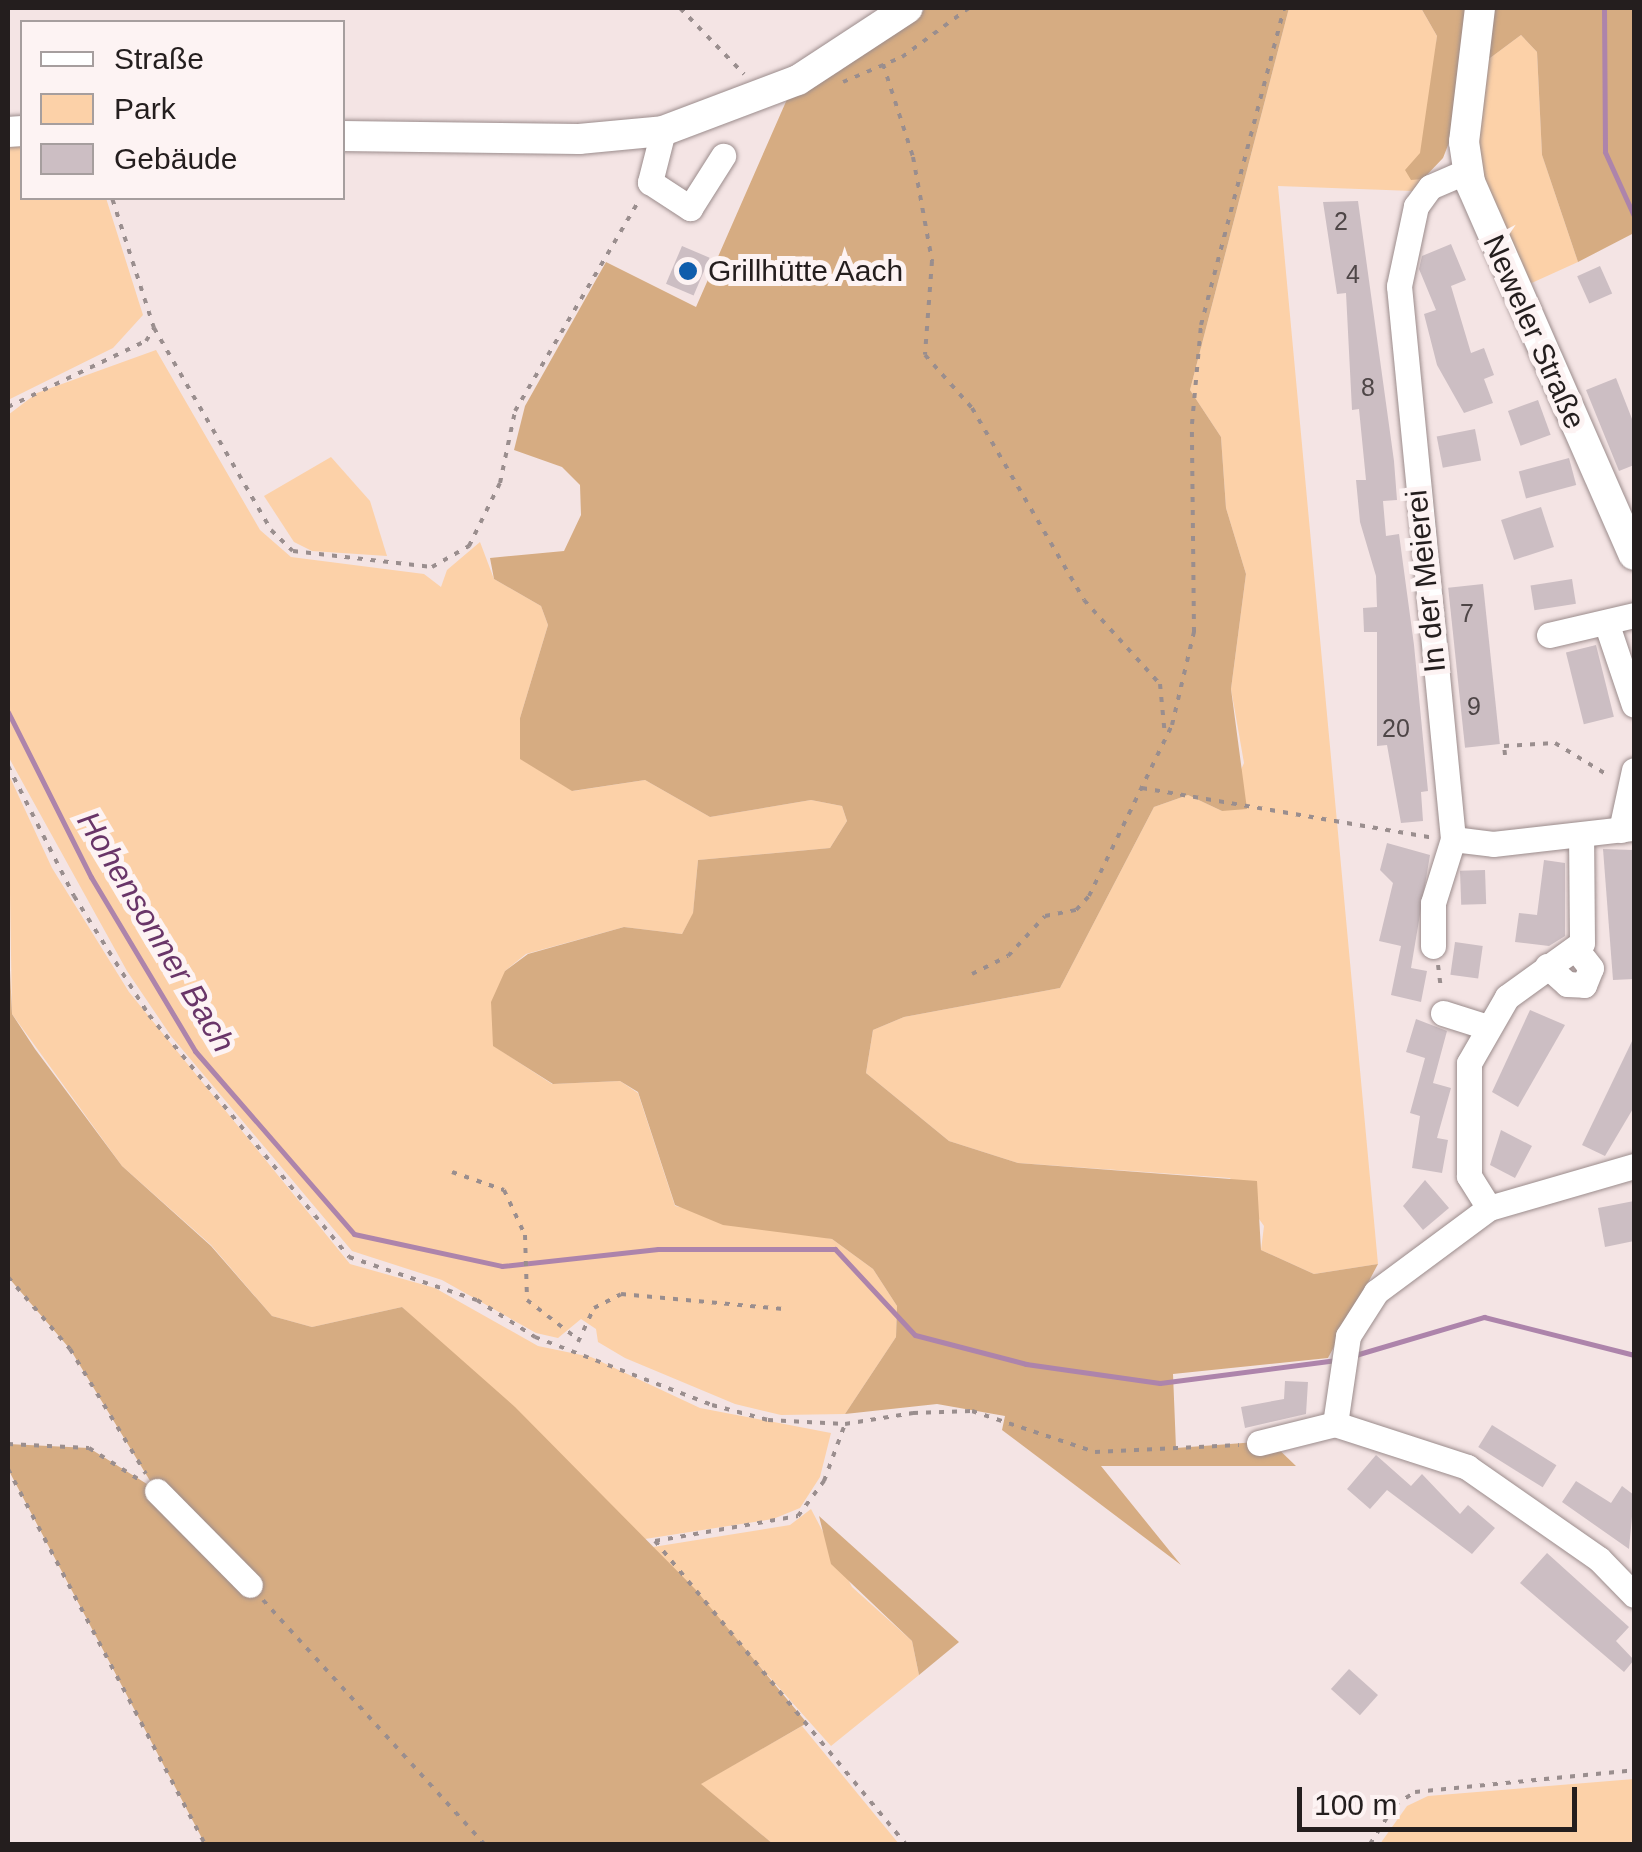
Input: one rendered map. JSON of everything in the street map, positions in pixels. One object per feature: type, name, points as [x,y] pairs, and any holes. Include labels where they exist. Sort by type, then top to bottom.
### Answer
[{"type":"main road","points":[[345,136],[579,139],[663,132],[765,95],[845,54],[908,8]]},
{"type":"main road","name":"Neweler Straße","points":[[1480,8],[1468,102],[1467,171],[1634,554]]},
{"type":"street","points":[[663,132],[650,182],[690,208],[723,156]]},
{"type":"street","name":"In der Meierei","points":[[1453,839],[1399,286],[1416,206],[1430,187],[1467,171]]},
{"type":"street","points":[[1550,635],[1607,625],[1634,615]]},
{"type":"street","points":[[1607,625],[1634,704]]},
{"type":"street","points":[[1433,946],[1432,903],[1453,839],[1628,829],[1631,779]]},
{"type":"street","points":[[1489,1208],[1469,1176],[1469,1063],[1484,1026],[1547,966],[1576,948],[1586,928],[1580,834]]},
{"type":"street","points":[[1443,1014],[1484,1026]]},
{"type":"street","points":[[1335,1424],[1344,1350],[1376,1292],[1489,1208],[1634,1166]]},
{"type":"street","points":[[1259,1442],[1335,1424],[1467,1467],[1608,1566],[1634,1595]]},
{"type":"street","points":[[157,1491],[250,1585]]},
{"type":"street","points":[[1608,1566],[1634,1564]]},
{"type":"path","points":[[680,8],[765,95]]},
{"type":"path","points":[[972,974],[1008,956],[1045,916],[1076,910],[1089,896],[1165,740],[1194,632],[1192,424],[1201,325],[1284,8]]},
{"type":"path","points":[[883,64],[913,157],[932,261],[925,355],[972,408],[1084,600],[1160,684],[1165,740]]},
{"type":"path","points":[[113,200],[154,328],[271,530],[293,550],[432,567],[468,546],[500,483],[515,411],[650,182]]},
{"type":"path","points":[[8,407],[146,341],[154,328]]},
{"type":"path","points":[[1505,756],[1504,746],[1555,743],[1631,779]]},
{"type":"path","points":[[8,766],[74,896],[149,1015],[349,1257],[477,1300],[535,1337],[578,1344],[712,1405],[768,1420],[845,1424],[972,1411],[1096,1452],[1259,1442]]},
{"type":"path","points":[[1141,788],[1453,839]]},
{"type":"path","points":[[1433,946],[1443,1014]]},
{"type":"path","points":[[452,1172],[504,1190],[525,1235],[527,1300],[578,1344]]},
{"type":"path","points":[[8,1277],[70,1350],[157,1491]]},
{"type":"path","points":[[578,1344],[594,1308],[621,1294],[783,1309]]},
{"type":"path","points":[[845,1424],[824,1481],[798,1516],[655,1541],[906,1844]]},
{"type":"path","points":[[8,1444],[88,1448],[157,1491]]},
{"type":"path","points":[[8,1469],[205,1844]]},
{"type":"path","points":[[250,1585],[484,1844]]},
{"type":"path","points":[[1370,1844],[1396,1806],[1415,1792],[1634,1770]]},
{"type":"green space","points":[[1289,8],[1421,8],[1437,36],[1423,179],[1413,191],[1278,186],[1378,1264],[1314,1274],[1261,1250],[1264,1226],[1230,1178],[1018,1163],[949,1141],[866,1073],[873,1030],[904,1017],[1060,988],[1154,807],[1188,795],[1222,811],[1244,763],[1231,689],[1246,574],[1226,508],[1221,437],[1190,390]]},
{"type":"green space","points":[[1521,35],[1537,52],[1542,155],[1578,262],[1525,286],[1474,163],[1482,64]]},
{"type":"green space","points":[[8,143],[20,143],[20,200],[107,200],[143,315],[113,348],[8,400]]},
{"type":"green space","points":[[156,350],[260,530],[291,557],[424,574],[441,587],[447,570],[480,542],[494,579],[541,606],[548,625],[520,718],[521,759],[573,791],[645,780],[710,817],[811,800],[842,806],[847,821],[830,848],[698,860],[693,914],[682,934],[624,927],[526,954],[505,971],[494,1046],[552,1084],[620,1081],[638,1093],[675,1206],[832,1239],[873,1269],[897,1306],[896,1337],[845,1414],[781,1415],[735,1404],[625,1358],[598,1342],[596,1329],[581,1319],[558,1338],[536,1333],[442,1280],[352,1251],[171,1036],[127,971],[8,756],[8,415],[37,393]]},
{"type":"green space","points":[[331,457],[370,501],[387,556],[312,551],[294,542],[264,496]]},
{"type":"green space","points":[[8,773],[52,868],[129,992],[350,1264],[435,1288],[538,1346],[591,1357],[700,1408],[831,1433],[820,1477],[800,1508],[773,1519],[645,1539],[402,1307],[312,1327],[272,1316],[211,1245],[122,1166],[12,1014]]},
{"type":"green space","points":[[811,1509],[852,1587],[912,1641],[919,1675],[831,1746],[653,1547],[790,1525]]},
{"type":"green space","points":[[802,1726],[899,1844],[773,1844],[700,1784]]},
{"type":"green space","points":[[1634,1779],[1634,1844],[1380,1844],[1407,1806],[1428,1796]]},
{"type":"shaded area","points":[[927,8],[1289,8],[1190,390],[1221,437],[1226,508],[1246,574],[1231,689],[1247,809],[1222,811],[1188,795],[1154,807],[1060,988],[904,1017],[873,1030],[866,1073],[949,1141],[1018,1163],[1257,1181],[1261,1250],[1314,1274],[1378,1264],[1328,1358],[1173,1374],[1176,1448],[1270,1441],[1296,1466],[1101,1466],[1181,1565],[1002,1430],[1005,1416],[937,1404],[845,1414],[896,1337],[897,1306],[873,1269],[832,1239],[723,1225],[675,1205],[638,1092],[620,1081],[553,1084],[493,1046],[491,1002],[505,971],[528,954],[624,927],[682,934],[693,913],[698,860],[830,848],[847,821],[842,806],[811,800],[710,817],[645,780],[572,791],[520,759],[520,718],[548,625],[541,606],[494,579],[490,558],[564,551],[581,515],[580,485],[562,467],[514,450],[525,406],[606,262],[696,307],[788,97],[838,72]]},
{"type":"shaded area","points":[[1421,8],[1471,8],[1452,135],[1443,158],[1423,179],[1411,180],[1405,170],[1420,153],[1437,36]]},
{"type":"shaded area","points":[[1490,8],[1634,8],[1634,233],[1578,262],[1542,155],[1537,52],[1521,35],[1482,64]]},
{"type":"shaded area","points":[[8,926],[12,1014],[35,1049],[122,1166],[211,1246],[272,1316],[312,1327],[402,1307],[515,1407],[695,1589],[807,1723],[701,1784],[773,1844],[205,1844],[8,1469],[8,1444],[89,1448],[155,1489],[70,1349],[8,1277]]},
{"type":"shaded area","points":[[819,1516],[959,1642],[919,1675],[912,1641],[831,1564]]},
{"type":"building","points":[[1358,201],[1394,461],[1397,500],[1383,501],[1386,536],[1399,534],[1428,791],[1421,792],[1423,821],[1401,823],[1387,745],[1377,746],[1377,632],[1364,632],[1363,608],[1377,607],[1376,576],[1360,522],[1356,480],[1366,480],[1359,409],[1352,410],[1346,293],[1337,294],[1323,202]]},
{"type":"building","points":[[1451,244],[1466,280],[1451,286],[1471,353],[1484,348],[1494,375],[1484,379],[1493,403],[1464,413],[1437,365],[1424,314],[1436,310],[1419,269],[1422,256]]},
{"type":"building","name":"Grillhütte Aach","points":[[682,246],[710,258],[694,295],[666,284]]},
{"type":"building","points":[[1600,266],[1612,293],[1589,304],[1577,276]]},
{"type":"building","points":[[1616,378],[1634,424],[1634,465],[1619,471],[1586,390]]},
{"type":"building","points":[[1538,400],[1551,435],[1521,446],[1508,411]]},
{"type":"building","points":[[1475,429],[1481,460],[1443,468],[1437,436]]},
{"type":"building","points":[[1569,458],[1576,485],[1526,499],[1519,471]]},
{"type":"building","points":[[1541,507],[1554,547],[1514,560],[1501,520]]},
{"type":"building","points":[[1572,579],[1576,604],[1534,610],[1531,586]]},
{"type":"building","points":[[1483,584],[1500,744],[1465,748],[1448,588]]},
{"type":"building","points":[[1596,645],[1614,717],[1584,724],[1566,652]]},
{"type":"building","points":[[1387,843],[1430,855],[1411,968],[1427,971],[1421,1002],[1391,995],[1401,946],[1379,941],[1393,883],[1380,870]]},
{"type":"building","points":[[1603,849],[1634,850],[1634,979],[1613,980]]},
{"type":"building","points":[[1544,860],[1565,863],[1565,936],[1549,946],[1515,942],[1519,913],[1537,915]]},
{"type":"building","points":[[1485,870],[1486,904],[1461,905],[1460,871]]},
{"type":"building","points":[[1455,942],[1483,946],[1478,979],[1450,975]]},
{"type":"building","points":[[1530,1010],[1565,1025],[1518,1107],[1492,1092]]},
{"type":"building","points":[[1416,1019],[1447,1031],[1433,1083],[1451,1088],[1437,1138],[1448,1140],[1442,1173],[1412,1168],[1420,1116],[1410,1113],[1425,1058],[1406,1052]]},
{"type":"building","points":[[1634,1037],[1634,1107],[1605,1156],[1582,1145]]},
{"type":"building","points":[[1501,1130],[1532,1146],[1515,1178],[1490,1165]]},
{"type":"building","points":[[1425,1180],[1449,1208],[1423,1230],[1403,1206]]},
{"type":"building","points":[[1634,1201],[1634,1241],[1605,1247],[1598,1208]]},
{"type":"building","points":[[1285,1381],[1308,1382],[1306,1414],[1245,1428],[1241,1407],[1284,1399]]},
{"type":"building","points":[[1492,1425],[1556,1465],[1543,1487],[1478,1447]]},
{"type":"building","points":[[1376,1455],[1411,1486],[1422,1474],[1460,1514],[1468,1505],[1495,1528],[1472,1554],[1387,1490],[1370,1509],[1347,1489]]},
{"type":"building","points":[[1576,1481],[1611,1503],[1622,1486],[1634,1495],[1629,1549],[1562,1502]]},
{"type":"building","points":[[1547,1553],[1629,1627],[1616,1641],[1634,1660],[1624,1672],[1520,1583]]},
{"type":"building","points":[[1349,1669],[1378,1695],[1360,1715],[1331,1689]]},
{"type":"waterway","points":[[1604,8],[1605,152],[1634,216]]},
{"type":"waterway","name":"Hohensonner Bach","points":[[8,712],[91,877],[195,1051],[354,1234],[502,1266],[658,1249],[835,1249],[915,1335],[1026,1364],[1160,1383],[1337,1360]]},
{"type":"waterway","name":"Hohensonner Bach","points":[[1352,1356],[1484,1317],[1634,1355]]},
{"type":"place","name":"Grillhütte Aach","points":[[688,271]]}]
